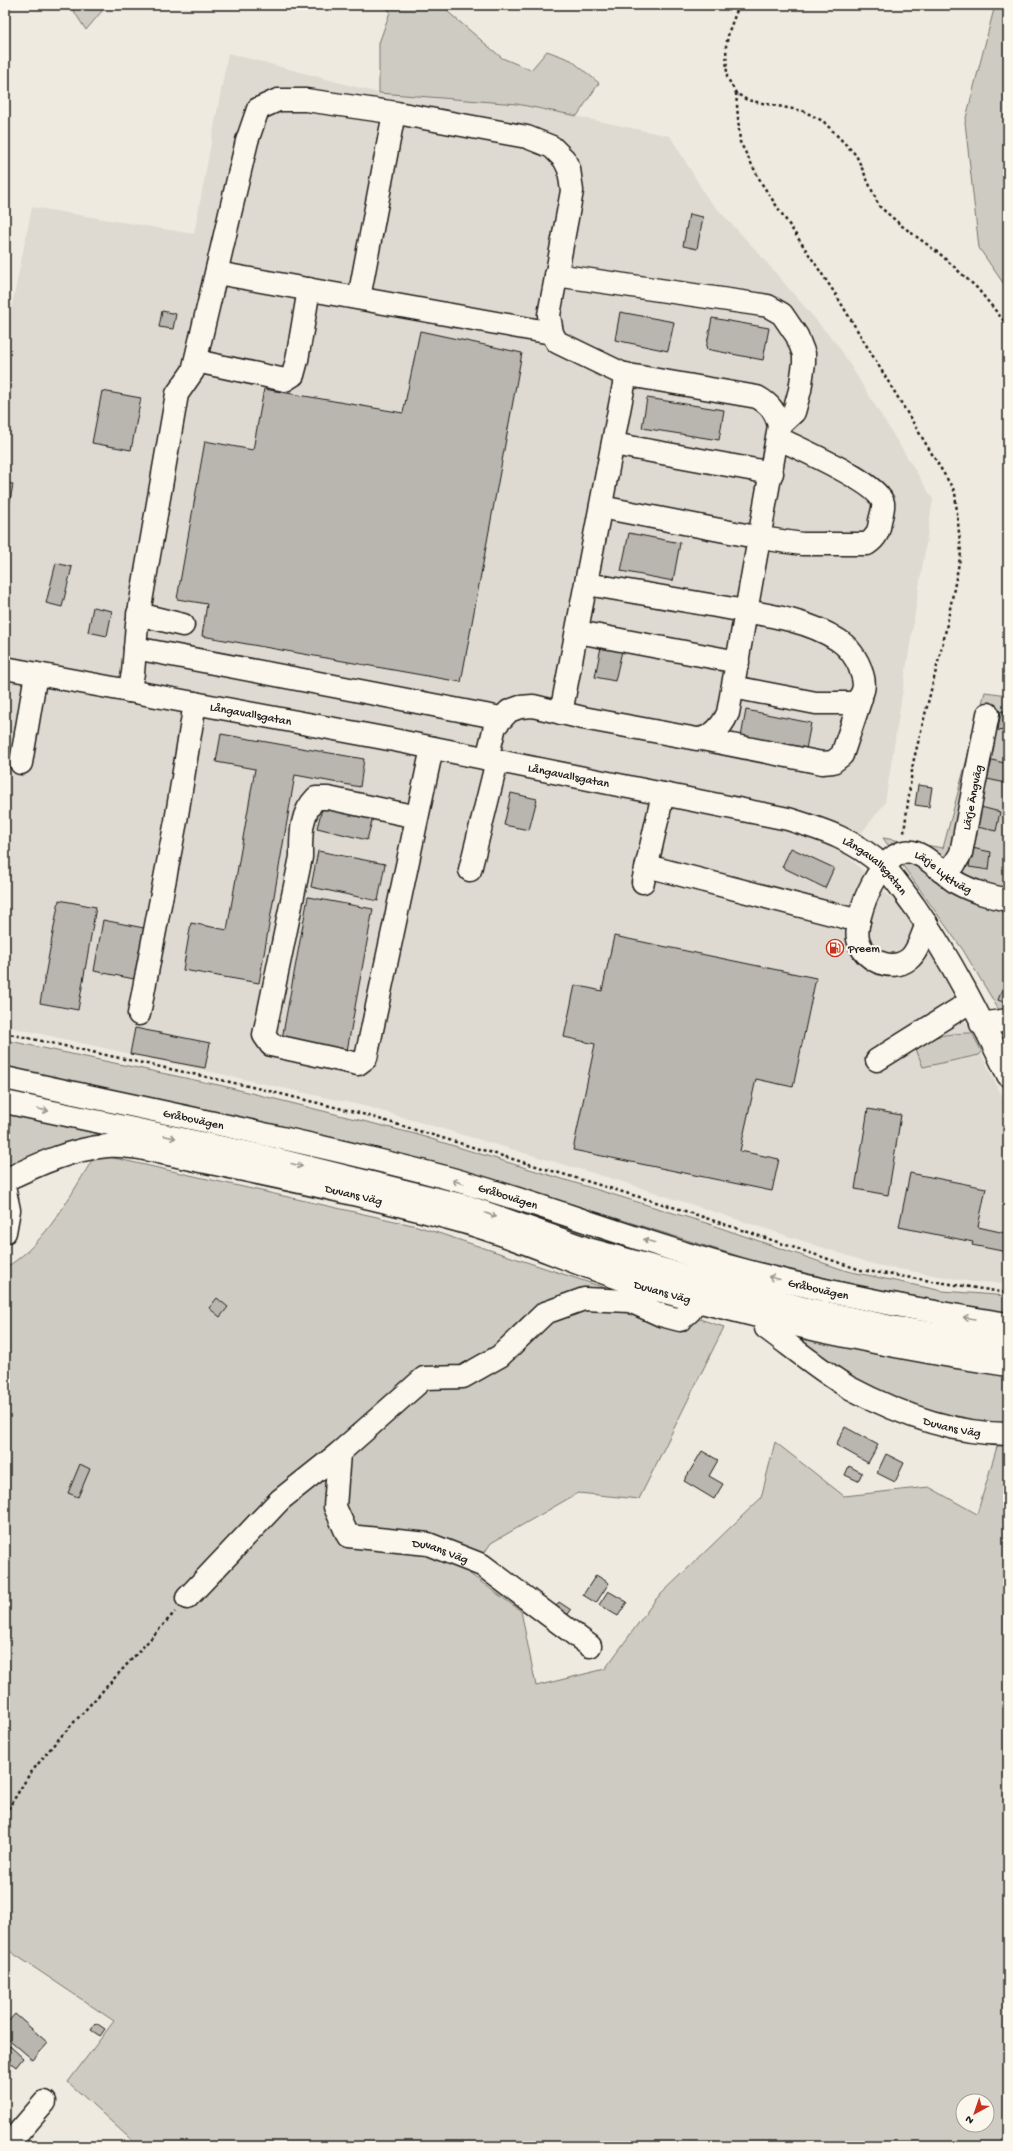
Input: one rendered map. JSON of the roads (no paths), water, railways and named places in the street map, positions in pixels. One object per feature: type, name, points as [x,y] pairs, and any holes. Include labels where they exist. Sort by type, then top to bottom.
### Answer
[{"type":"street","points":[[129,692],[138,614],[177,394],[193,371],[196,361],[247,141],[258,109],[278,100],[306,100],[394,113],[527,137],[547,144],[560,154],[569,169],[572,191],[548,315],[552,333],[557,342],[626,374],[757,397],[766,402],[775,412],[778,432],[772,473],[748,612],[728,713],[723,724],[717,731],[702,739]]},
{"type":"street","points":[[359,298],[394,113]]},
{"type":"street","points":[[217,273],[552,333]]},
{"type":"street","points":[[556,275],[756,304],[777,310],[782,314],[797,336],[804,354],[804,363],[794,412],[778,432]]},
{"type":"street","points":[[196,361],[285,380],[293,375],[309,289]]},
{"type":"street","points":[[561,713],[578,632],[626,374]]},
{"type":"street","points":[[601,507],[761,538],[802,544],[867,544],[876,536],[883,504],[879,495],[858,478],[778,432]]},
{"type":"street","points":[[613,444],[772,473]]},
{"type":"street","points":[[470,870],[492,760],[495,726],[509,711],[520,707],[533,706],[561,713],[822,763],[833,762],[842,755],[864,691],[864,680],[860,668],[848,648],[838,640],[804,624],[748,612],[586,584]]},
{"type":"street","points":[[138,614],[183,625]]},
{"type":"street","points":[[578,632],[738,662]]},
{"type":"street","points":[[135,648],[501,718]]},
{"type":"street","name":"Långavallsgatan","points":[[5,668],[432,748],[788,819],[830,831],[858,848],[883,866],[927,924],[939,943],[1008,1075]]},
{"type":"street","points":[[21,763],[36,674]]},
{"type":"street","points":[[733,687],[816,703],[854,704],[861,698]]},
{"type":"street","points":[[139,1014],[176,821],[195,703]]},
{"type":"street","name":"Lärje Ängväg","points":[[941,871],[954,864],[961,853],[988,714]]},
{"type":"street","points":[[417,817],[328,798],[316,798],[309,805],[304,817],[301,836],[301,857],[264,1035],[271,1045],[358,1064],[366,1058],[432,748]]},
{"type":"street","points":[[663,794],[645,874],[859,921]]},
{"type":"street","name":"Lärje Lyktväg","points":[[883,866],[894,856],[902,852],[912,852],[928,861],[956,882],[982,894],[1008,900]]},
{"type":"street","points":[[883,866],[864,901],[859,921],[858,938],[862,949],[873,959],[884,965],[899,964],[909,959],[918,945],[927,924]]},
{"type":"street","points":[[877,1060],[970,1002]]},
{"type":"street","points":[[982,1024],[1008,1020]]},
{"type":"street","name":"Gråbovägen","points":[[5,1078],[287,1139],[443,1177],[737,1268],[809,1287],[922,1311],[1008,1324]]},
{"type":"street","name":"Gråbovägen","points":[[5,1102],[262,1156],[469,1207],[588,1249],[803,1308],[896,1328],[1008,1345]]},
{"type":"street","name":"Duvans Väg","points":[[5,1180],[43,1162],[74,1152],[108,1146],[140,1148],[338,1190],[459,1220],[641,1285],[766,1318],[936,1355],[1008,1365]]},
{"type":"street","points":[[5,1191],[9,1210],[5,1232]]},
{"type":"street","name":"Duvans Väg","points":[[187,1598],[280,1500],[339,1453],[424,1378],[463,1377],[500,1356],[545,1313],[584,1299],[630,1301],[661,1315],[680,1320],[690,1311],[697,1300]]},
{"type":"street","name":"Duvans Väg","points":[[766,1318],[766,1328],[848,1386],[925,1422],[987,1434],[1008,1434]]},
{"type":"street","name":"Duvans Väg","points":[[339,1453],[335,1507],[348,1536],[428,1544],[482,1565],[590,1646]]},
{"type":"street","points":[[7,2146],[45,2102]]},
{"type":"place","name":"Preem","points":[[835,948]]}]
